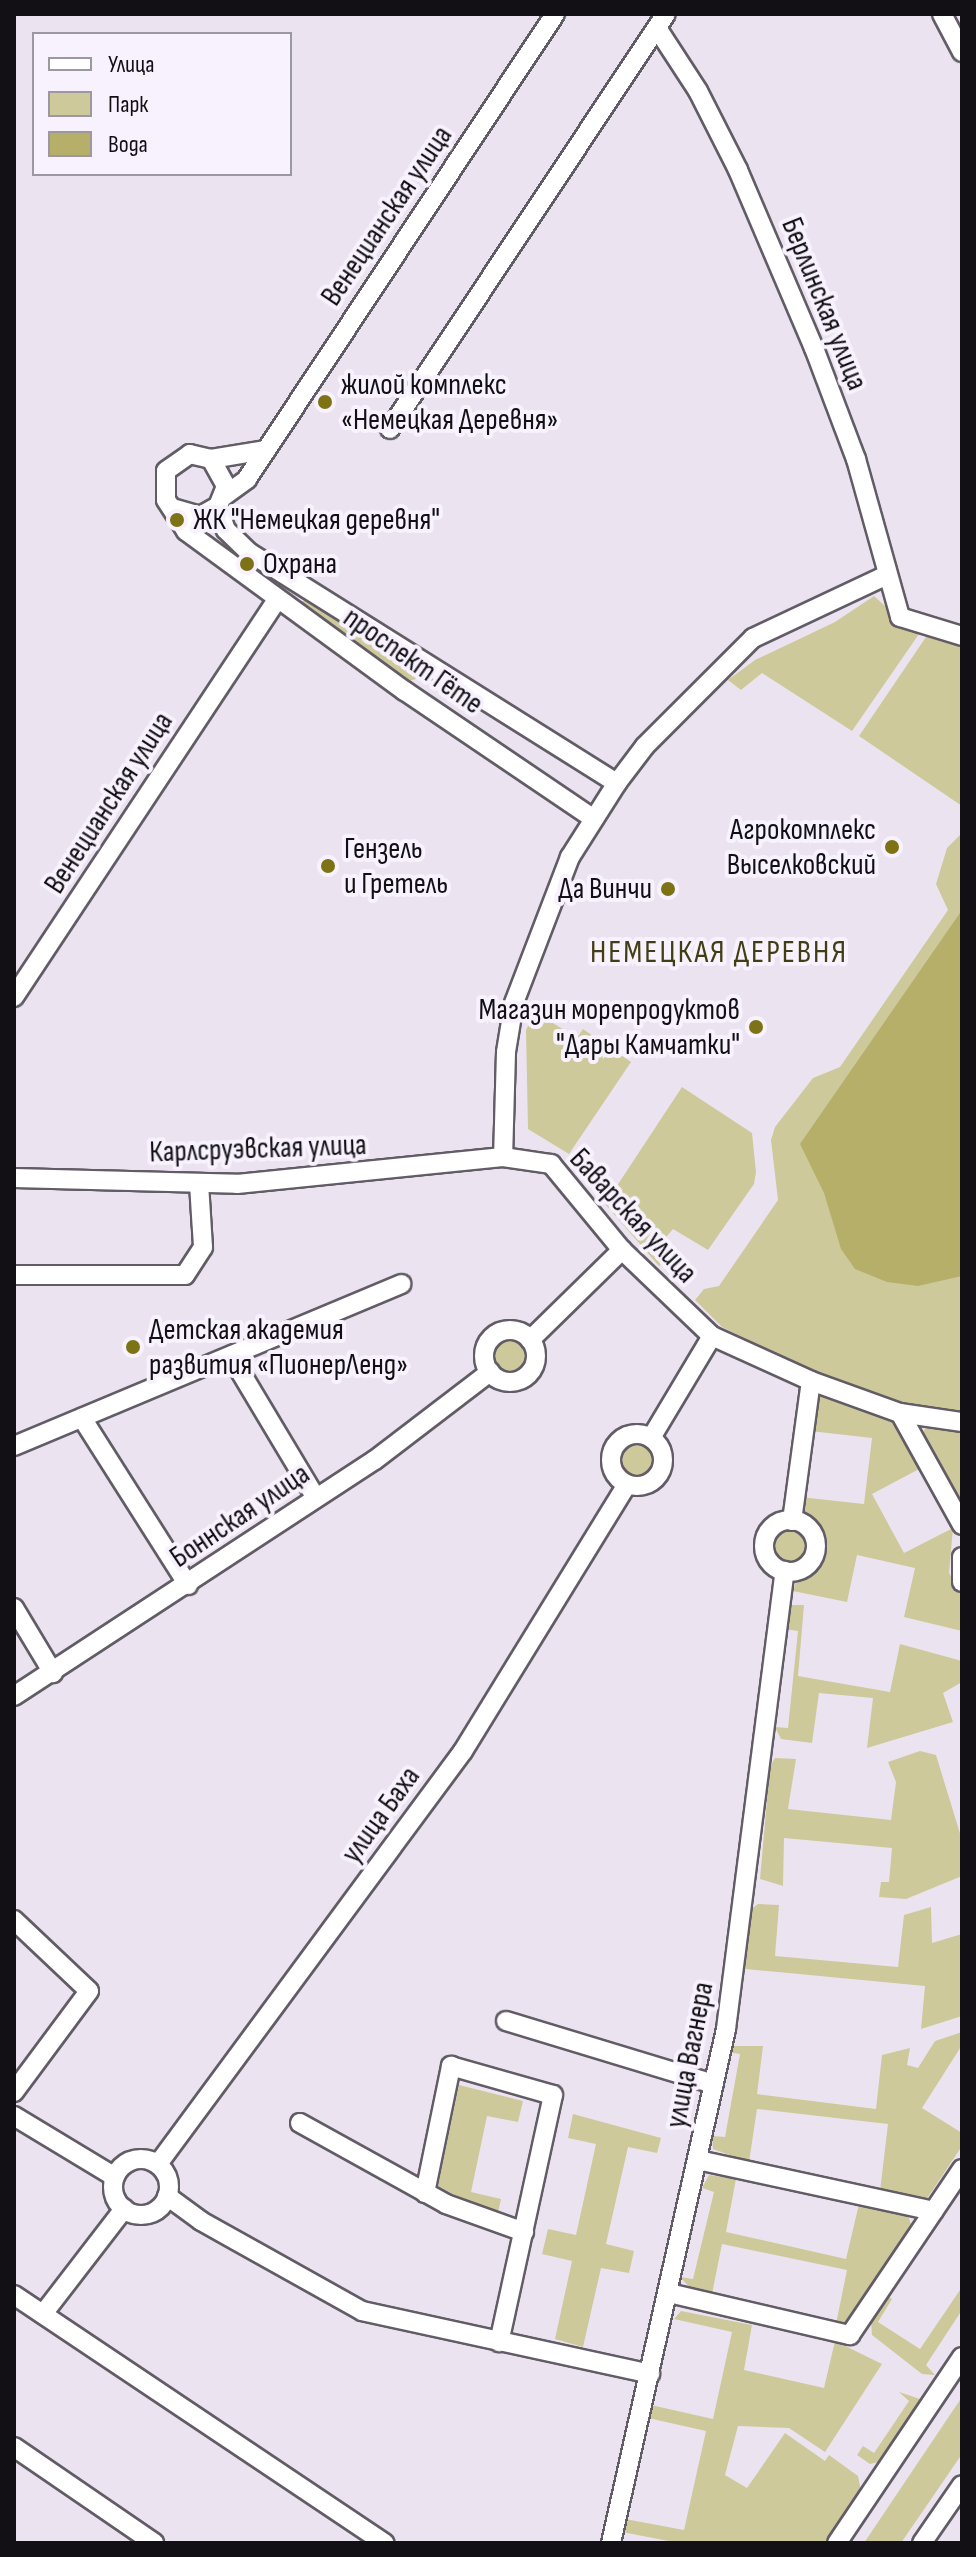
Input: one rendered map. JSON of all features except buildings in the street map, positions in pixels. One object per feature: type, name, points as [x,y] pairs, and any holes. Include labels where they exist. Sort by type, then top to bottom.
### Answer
[{"type":"street","name":"Венецианская улица","points":[[218,505],[247,479],[555,14]]},
{"type":"street","points":[[942,14],[962,52]]},
{"type":"street","points":[[390,429],[662,21]]},
{"type":"street","name":"Берлинская улица","points":[[662,21],[738,170],[814,348],[856,459],[900,617],[962,636]]},
{"type":"street","points":[[211,459],[224,475],[218,505],[190,517],[172,508],[163,480],[181,457],[211,459],[266,450]]},
{"type":"street","name":"проспект Гёте","points":[[218,505],[226,530],[250,553],[617,783]]},
{"type":"street","name":"проспект Гёте","points":[[172,508],[203,547],[594,819]]},
{"type":"street","points":[[503,1157],[506,1052],[514,1003],[570,857],[617,783],[645,746],[753,638],[887,575]]},
{"type":"street","name":"Венецианская улица","points":[[14,997],[277,599]]},
{"type":"street","name":"Карлсруэвская улица","points":[[14,1178],[199,1183],[344,1177],[503,1157]]},
{"type":"street","name":"Баварская улица","points":[[503,1157],[551,1164],[622,1250],[712,1336],[811,1381],[900,1413],[962,1422]]},
{"type":"street","points":[[14,1275],[185,1275],[203,1247],[199,1183]]},
{"type":"street","points":[[530,1340],[622,1250]]},
{"type":"street","points":[[14,1446],[402,1284]]},
{"type":"street","points":[[511,1331],[530,1340],[534,1364],[524,1377],[508,1382],[490,1372],[484,1353],[492,1338],[511,1331]]},
{"type":"street","points":[[651,1438],[712,1336]]},
{"type":"street","points":[[231,1356],[316,1498]]},
{"type":"street","name":"Боннская улица","points":[[14,1696],[375,1460],[490,1372]]},
{"type":"street","points":[[792,1521],[811,1381]]},
{"type":"street","points":[[900,1413],[962,1525]]},
{"type":"street","points":[[82,1418],[188,1585]]},
{"type":"street","points":[[626,1436],[651,1438],[661,1451],[658,1475],[644,1485],[627,1484],[615,1473],[614,1448],[626,1436]]},
{"type":"street","name":"улица Баха","points":[[158,2164],[463,1751],[627,1484]]},
{"type":"street","points":[[792,1521],[811,1530],[816,1546],[805,1567],[785,1571],[768,1559],[765,1543],[773,1528],[792,1521]]},
{"type":"street","points":[[962,1557],[962,1582]]},
{"type":"street","name":"улица Вагнера","points":[[611,2543],[714,2084],[747,1890],[785,1571]]},
{"type":"street","points":[[14,1608],[53,1673]]},
{"type":"street","points":[[14,1920],[89,1991],[14,2092]]},
{"type":"street","points":[[506,2021],[714,2084]]},
{"type":"street","points":[[425,2193],[451,2066],[553,2095],[499,2342]]},
{"type":"street","points":[[14,2116],[115,2177]]},
{"type":"street","points":[[300,2123],[425,2193],[524,2232]]},
{"type":"street","points":[[133,2160],[158,2164],[168,2179],[167,2196],[149,2213],[124,2209],[114,2195],[115,2177],[133,2160]]},
{"type":"street","points":[[698,2160],[934,2211]]},
{"type":"street","points":[[669,2293],[850,2335],[962,2169]]},
{"type":"street","points":[[167,2196],[201,2221],[362,2311],[650,2374]]},
{"type":"street","points":[[43,2314],[124,2209]]},
{"type":"street","points":[[14,2295],[385,2543]]},
{"type":"street","points":[[837,2543],[962,2357]]},
{"type":"street","points":[[14,2447],[154,2543]]},
{"type":"street","points":[[928,2538],[962,2485]]},
{"type":"green space","points":[[874,596],[885,606],[892,622],[919,634],[852,731],[762,673],[741,690],[728,680],[755,660],[835,622]]},
{"type":"green space","points":[[297,601],[310,601],[415,668],[416,679],[405,682]]},
{"type":"green space","points":[[928,634],[962,644],[962,806],[859,736]]},
{"type":"green space","points":[[962,833],[962,1412],[905,1405],[825,1377],[722,1327],[695,1300],[704,1289],[719,1286],[778,1200],[771,1140],[775,1127],[813,1078],[840,1067],[948,910],[936,884],[947,848]]},
{"type":"green space","points":[[535,1012],[577,1038],[583,1029],[631,1062],[569,1154],[528,1129],[526,1030]]},
{"type":"green space","points":[[682,1087],[752,1133],[756,1172],[754,1184],[708,1250],[673,1229],[661,1243],[672,1253],[659,1266],[605,1204]]},
{"type":"green space","points":[[510,1339],[522,1344],[527,1356],[522,1368],[510,1373],[498,1368],[493,1356],[498,1344]]},
{"type":"green space","points":[[817,1396],[896,1422],[921,1468],[872,1494],[904,1553],[953,1528],[949,1573],[962,1596],[962,1631],[904,1617],[915,1568],[857,1555],[847,1602],[793,1591],[797,1579],[817,1567],[825,1546],[818,1526],[800,1510],[800,1497],[864,1504],[872,1438],[810,1431]]},
{"type":"green space","points":[[926,1425],[962,1428],[962,1510],[922,1437]]},
{"type":"green space","points":[[637,1443],[649,1448],[654,1460],[649,1472],[637,1477],[625,1472],[620,1460],[625,1448]]},
{"type":"green space","points":[[790,1529],[802,1534],[807,1546],[802,1558],[790,1563],[778,1558],[773,1546],[778,1534]]},
{"type":"green space","points":[[791,1605],[804,1605],[798,1676],[890,1692],[900,1644],[962,1661],[962,1682],[943,1693],[953,1722],[867,1748],[873,1698],[819,1693],[812,1743],[781,1739],[775,1727],[788,1728],[798,1631],[785,1629]]},
{"type":"green space","points":[[920,1751],[936,1755],[962,1840],[962,1876],[906,1899],[879,1897],[881,1882],[889,1882],[892,1848],[784,1838],[783,1886],[760,1879],[770,1767],[775,1758],[796,1759],[788,1809],[891,1820],[896,1782],[888,1762]]},
{"type":"green space","points":[[758,1904],[779,1905],[775,1956],[898,1967],[904,1915],[931,1907],[932,1943],[962,1934],[962,2016],[921,2029],[925,1986],[745,1969],[751,1909]]},
{"type":"green space","points":[[962,2032],[962,2045],[922,2108],[962,2133],[962,2146],[926,2200],[880,2191],[888,2124],[757,2109],[749,2162],[713,2149],[712,2136],[725,2137],[740,2054],[727,2052],[731,2046],[763,2046],[757,2094],[876,2109],[882,2055],[910,2048],[907,2065],[918,2068],[935,2041]]},
{"type":"green space","points":[[459,2085],[523,2101],[518,2122],[487,2116],[471,2192],[501,2199],[497,2217],[438,2186]]},
{"type":"green space","points":[[573,2114],[661,2138],[657,2153],[628,2147],[606,2244],[634,2251],[629,2273],[601,2268],[583,2347],[555,2339],[572,2261],[542,2254],[548,2229],[576,2235],[596,2144],[568,2138]]},
{"type":"green space","points":[[709,2175],[736,2179],[726,2232],[846,2259],[859,2204],[907,2213],[912,2227],[843,2326],[836,2324],[847,2270],[722,2244],[712,2294],[691,2289],[680,2277],[693,2279],[714,2192],[702,2188]]},
{"type":"green space","points":[[962,2287],[962,2310],[926,2365],[935,2375],[922,2374],[872,2335],[871,2319],[886,2295],[892,2299],[878,2322],[920,2349]]},
{"type":"green space","points":[[681,2311],[752,2325],[744,2370],[824,2388],[835,2341],[882,2364],[825,2452],[789,2428],[738,2426],[725,2475],[747,2488],[785,2433],[825,2461],[829,2455],[858,2476],[861,2491],[826,2543],[679,2543],[622,2532],[625,2519],[684,2530],[706,2431],[648,2418],[651,2405],[713,2419],[732,2332],[674,2319]]},
{"type":"green space","points":[[899,2392],[920,2399],[879,2462],[870,2464],[857,2455],[863,2446],[874,2453],[909,2401]]},
{"type":"green space","points":[[962,2397],[962,2454],[901,2543],[864,2543]]},
{"type":"water","points":[[962,910],[962,1276],[918,1286],[887,1282],[855,1269],[841,1249],[824,1193],[800,1144]]},
{"type":"place","name":"жилой комплекс «Немецкая Деревня»","points":[[325,402]]},
{"type":"place","name":"ЖК \"Немецкая деревня\"","points":[[177,520]]},
{"type":"place","name":"Охрана","points":[[247,564]]},
{"type":"place","name":"Агрокомплекс Выселковский","points":[[892,847]]},
{"type":"place","name":"Гензель и Гретель","points":[[328,866]]},
{"type":"place","name":"Да Винчи","points":[[668,889]]},
{"type":"place","name":"Магазин морепродуктов \"Дары Камчатки\"","points":[[756,1027]]},
{"type":"place","name":"Детская академия развития «ПионерЛенд»","points":[[133,1347]]},
{"type":"district","name":"НЕМЕЦКАЯ ДЕРЕВНЯ","points":[[719,953]]}]
